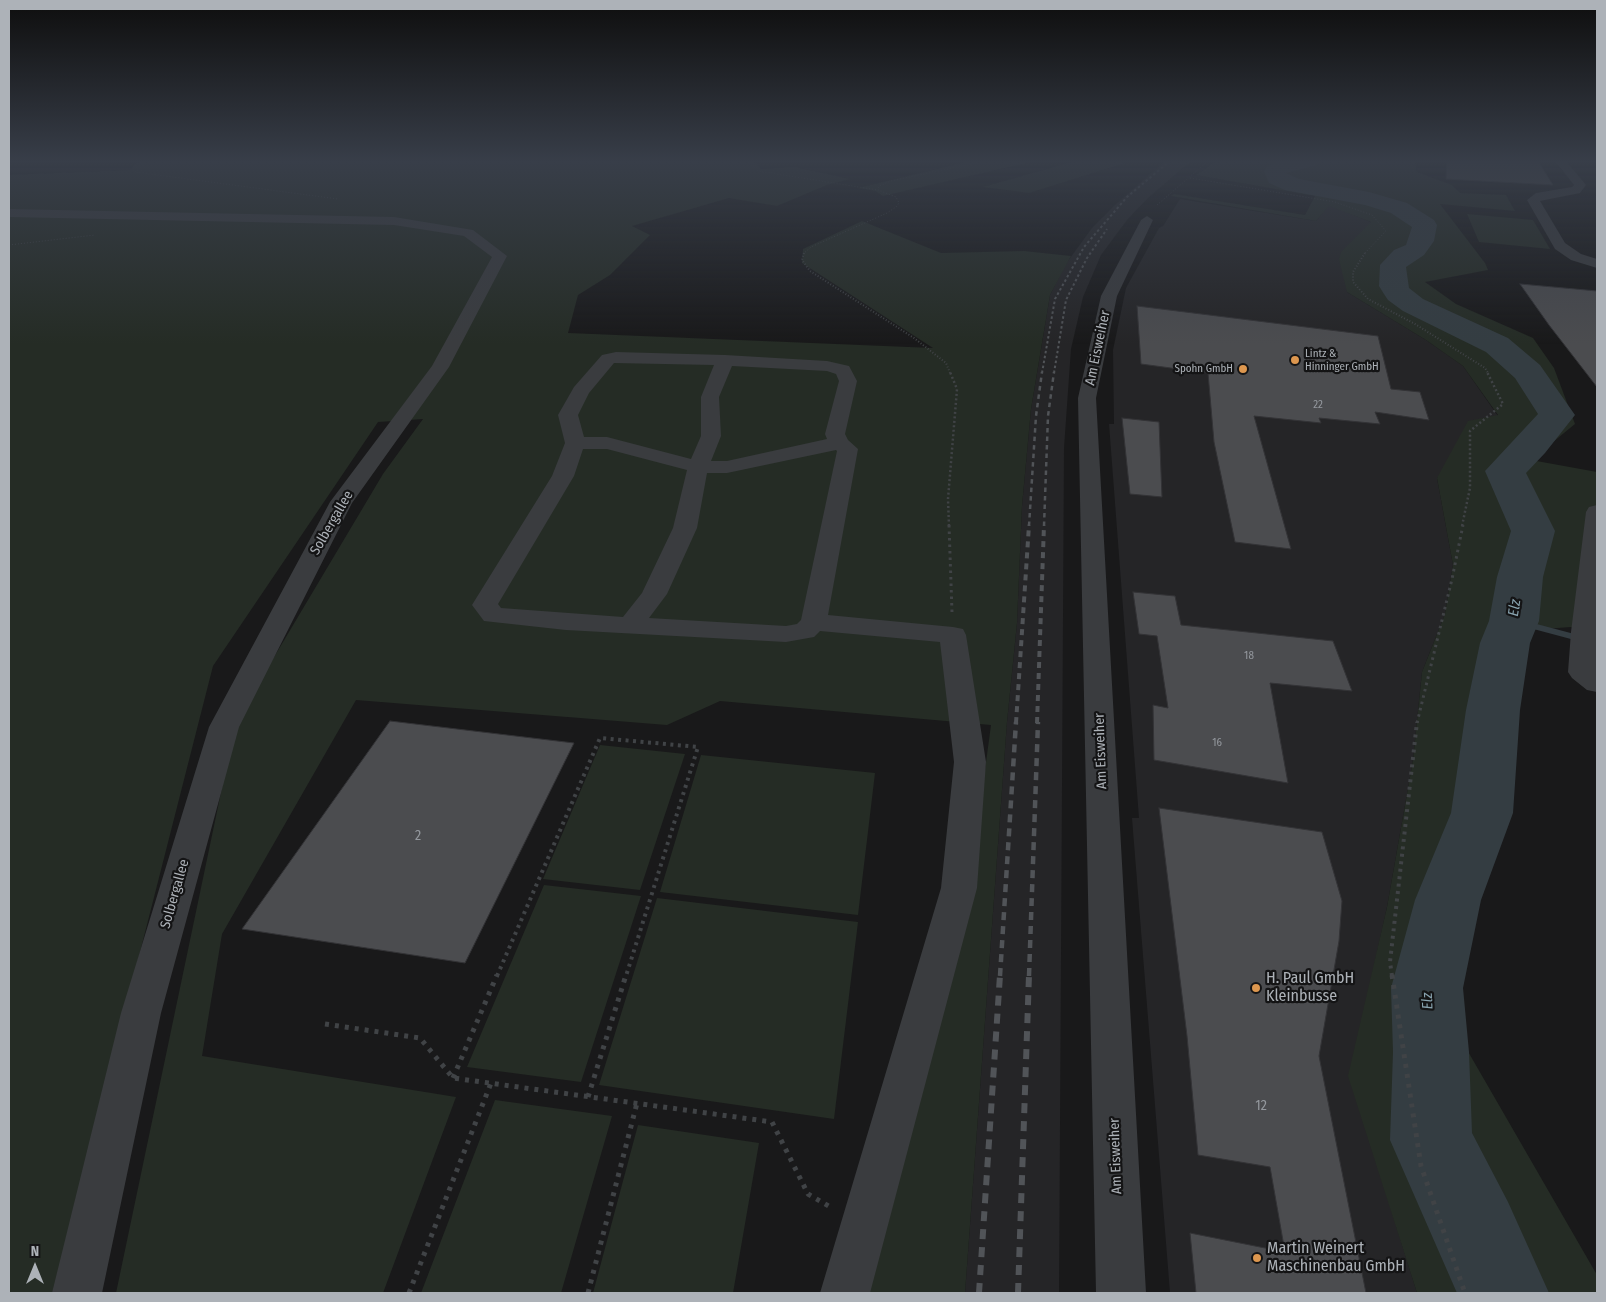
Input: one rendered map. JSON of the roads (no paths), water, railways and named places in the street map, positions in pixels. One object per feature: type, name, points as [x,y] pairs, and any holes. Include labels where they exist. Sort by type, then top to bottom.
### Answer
[{"type":"street","name":"Solbergallee","points":[[76,1293],[141,1013],[224,727],[341,502],[440,367],[500,256],[468,233],[399,222]]},
{"type":"street","name":"Am Eisweiher","points":[[1121,1293],[1088,398],[1109,296],[1146,222]]},
{"type":"street","points":[[1546,222],[1560,246],[1576,257],[1597,264]]},
{"type":"street","points":[[608,358],[725,360],[827,366],[843,370],[848,381],[834,434],[839,443],[848,449],[814,622],[805,631],[786,634],[493,615],[485,605],[563,476],[575,443],[568,415],[581,391],[608,358]]},
{"type":"street","points":[[631,625],[654,594],[685,528],[698,467],[710,436],[710,397],[725,360]]},
{"type":"street","points":[[575,443],[607,443],[698,467],[727,466],[839,443]]},
{"type":"street","points":[[1597,512],[1583,641],[1582,672],[1597,683]]},
{"type":"street","points":[[814,622],[953,635],[970,762],[959,888],[845,1293]]},
{"type":"waterway","name":"Elz","points":[[1420,222],[1425,225],[1421,241],[1415,250],[1403,256],[1393,265],[1393,286],[1398,294],[1413,305],[1497,345],[1528,372],[1557,415],[1505,471],[1533,531],[1520,577],[1514,621],[1505,643],[1493,710],[1482,813],[1448,900],[1427,988],[1431,1052],[1431,1140],[1477,1233],[1503,1293]]},
{"type":"waterway","points":[[1514,621],[1597,643]]},
{"type":"railway","points":[[1042,373],[1055,299],[1084,247],[1106,222]]},
{"type":"railway","points":[[1054,373],[1066,300],[1087,258],[1107,229]]},
{"type":"railway","points":[[1029,526],[1036,416],[1042,372]]},
{"type":"railway","points":[[1044,526],[1048,416],[1054,372]]},
{"type":"railway","points":[[1016,723],[1029,525]]},
{"type":"railway","points":[[1037,723],[1044,525]]},
{"type":"railway","points":[[1000,976],[1016,722]]},
{"type":"railway","points":[[1029,976],[1038,722]]},
{"type":"railway","points":[[979,1293],[1000,975]]},
{"type":"railway","points":[[1018,1293],[1029,975]]},
{"type":"place","name":"Lintz & Hinninger GmbH","points":[[1295,360]]},
{"type":"place","name":"Spohn GmbH","points":[[1243,369]]},
{"type":"place","name":"H. Paul GmbH Kleinbusse","points":[[1256,988]]},
{"type":"place","name":"Martin Weinert Maschinenbau GmbH","points":[[1257,1258]]}]
